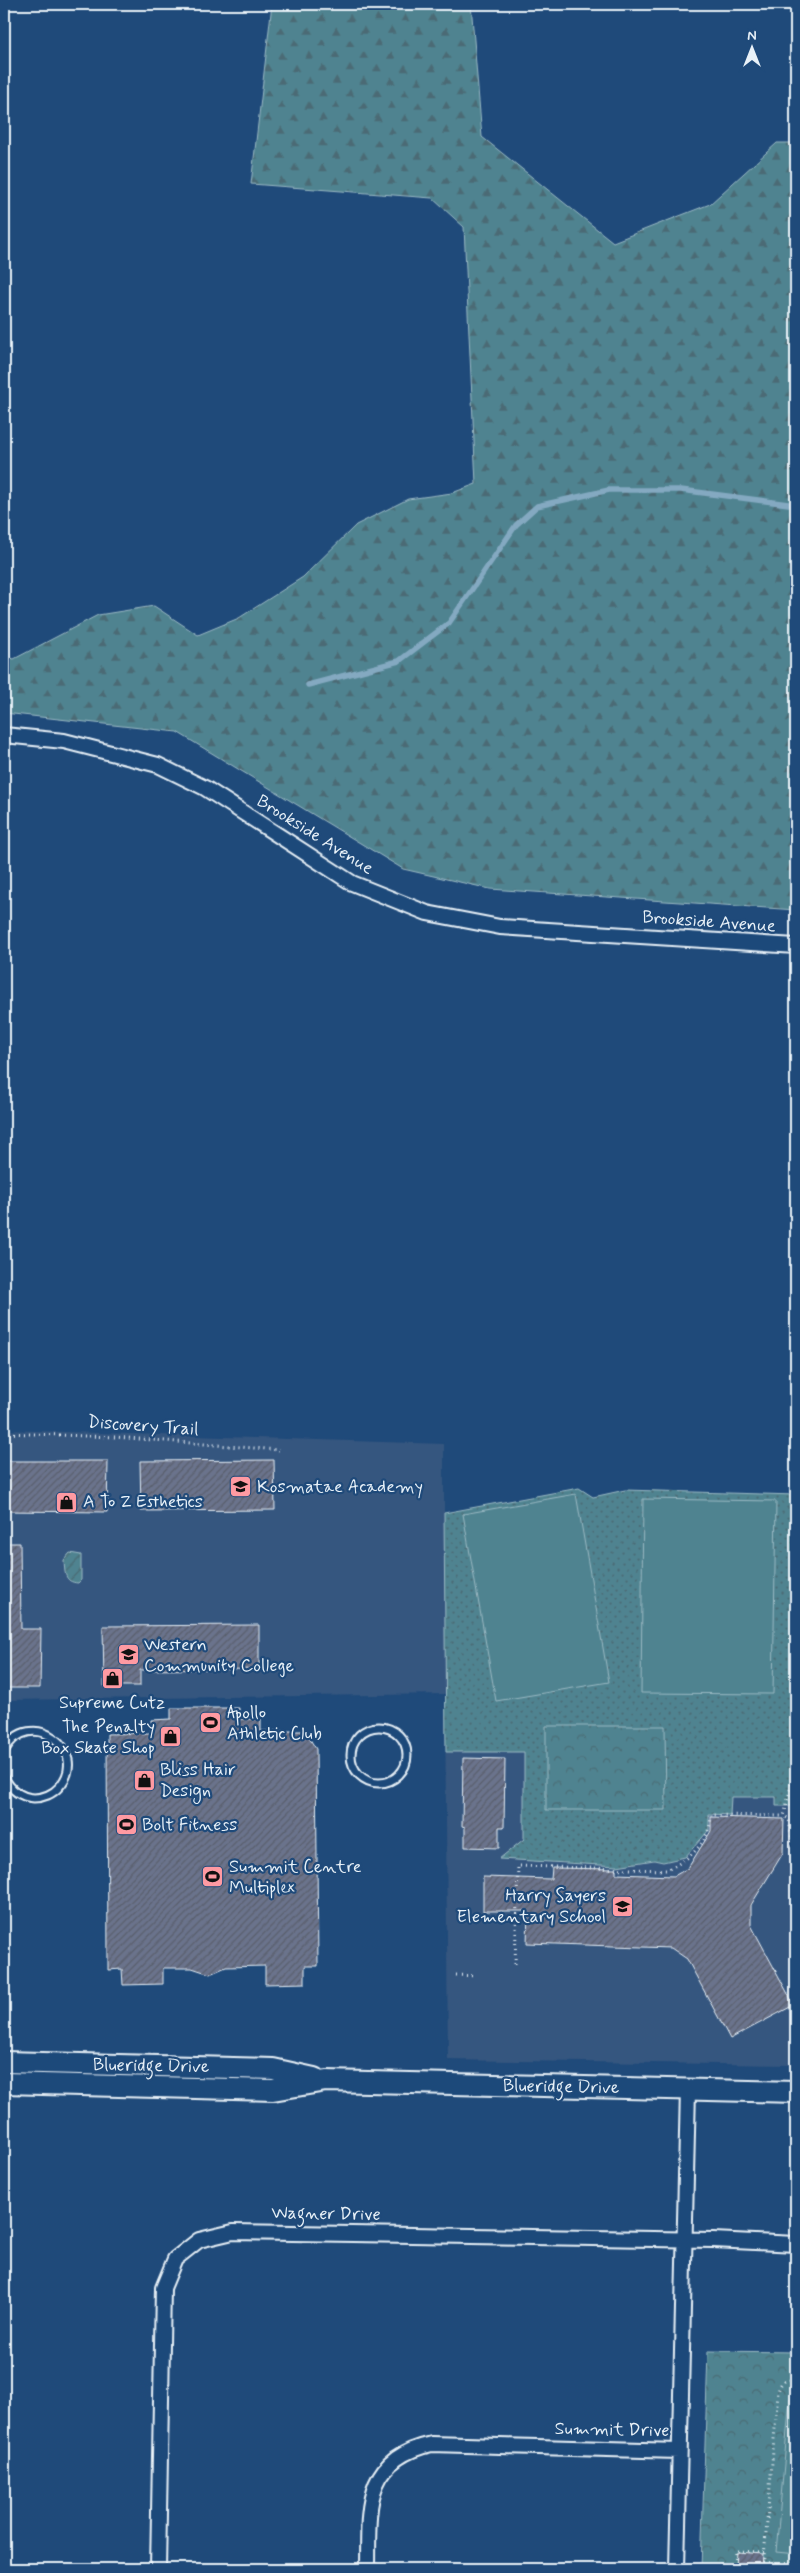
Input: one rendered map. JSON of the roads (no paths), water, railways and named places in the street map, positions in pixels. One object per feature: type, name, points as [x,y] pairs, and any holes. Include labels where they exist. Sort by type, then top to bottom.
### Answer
[{"type":"street","name":"Brookside Avenue","points":[[4,734],[64,741],[158,765],[212,793],[352,884],[426,912],[500,927],[796,946]]},
{"type":"street","name":"Blueridge Drive","points":[[4,2062],[273,2069],[326,2081]]},
{"type":"street","name":"Blueridge Drive","points":[[4,2083],[273,2090],[326,2081],[796,2092]]},
{"type":"street","name":"Summit Drive","points":[[368,2569],[369,2516],[372,2489],[385,2470],[398,2456],[414,2448],[432,2444],[678,2450],[688,2090]]},
{"type":"street","name":"Wagner Drive","points":[[158,2569],[163,2288],[175,2260],[198,2240],[233,2232],[684,2240],[796,2244]]},
{"type":"street","points":[[677,2569],[678,2450]]},
{"type":"lane","points":[[385,1727],[400,1737],[405,1744],[406,1762],[402,1770],[387,1781],[369,1781],[355,1769],[351,1751],[359,1735],[367,1730],[385,1727]]},
{"type":"lane","points":[[4,1751],[16,1736],[38,1731],[49,1734],[58,1741],[65,1750],[68,1761],[63,1782],[47,1796],[26,1797],[16,1792],[4,1777]]},
{"type":"waterway","points":[[308,685],[399,661],[449,623],[516,525],[537,506],[609,490],[681,490],[796,505]]},
{"type":"place","name":"Kosmatae Academy","points":[[241,1487]]},
{"type":"place","name":"A To Z Esthetics","points":[[67,1502]]},
{"type":"place","name":"Western Community College","points":[[128,1655]]},
{"type":"place","name":"Supreme Cutz","points":[[112,1678]]},
{"type":"place","name":"Apollo Athletic Club","points":[[211,1723]]},
{"type":"place","name":"The Penalty Box Skate Shop","points":[[171,1737]]},
{"type":"place","name":"Bliss Hair Design","points":[[144,1780]]},
{"type":"place","name":"Bolt Fitness","points":[[126,1825]]},
{"type":"place","name":"Summit Centre Multiplex","points":[[213,1877]]},
{"type":"place","name":"Harry Sayers Elementary School","points":[[622,1906]]}]
